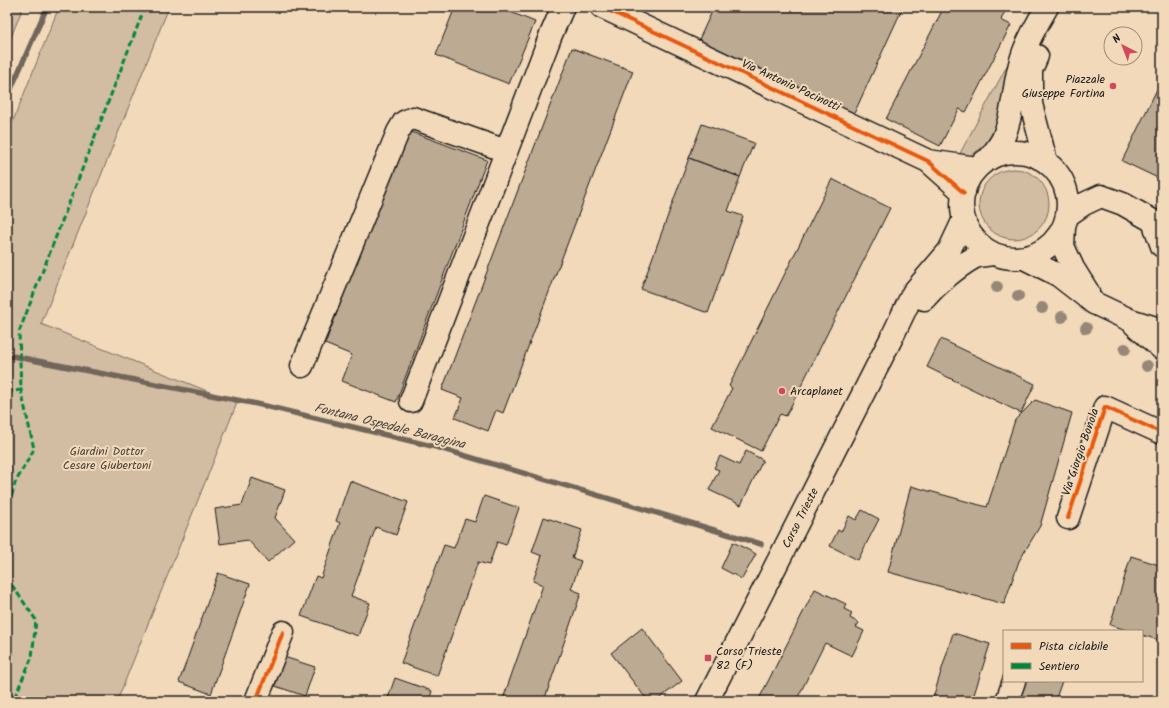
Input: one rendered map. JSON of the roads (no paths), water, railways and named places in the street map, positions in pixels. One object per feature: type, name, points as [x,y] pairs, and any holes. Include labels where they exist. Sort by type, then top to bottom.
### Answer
[{"type":"main road","points":[[411,401],[506,151],[563,7]]},
{"type":"main road","name":"Via Antonio Pacinotti","points":[[602,7],[928,161],[964,193]]},
{"type":"main road","points":[[1047,7],[1036,25],[1023,54],[1015,84],[1013,104],[1004,137],[969,180],[964,193],[962,206],[964,218],[970,233],[980,246],[994,254],[1009,258],[1024,258],[1041,252],[1054,242],[1066,221],[1084,204],[1100,196],[1123,204],[1153,221],[1162,246]]},
{"type":"main road","points":[[1046,161],[1031,104],[1031,70],[1051,24],[1061,7]]},
{"type":"main road","points":[[302,366],[398,132],[404,122],[413,118],[506,151]]},
{"type":"main road","points":[[983,164],[1003,154],[1018,152],[1032,155],[1046,161],[1057,172],[1065,186],[1069,202],[1063,246],[1073,268],[1094,303]]},
{"type":"main road","name":"Via Antonio Pacinotti","points":[[928,161],[983,164]]},
{"type":"main road","name":"Corso Trieste","points":[[707,701],[913,293],[949,251],[964,218]]},
{"type":"main road","name":"Corso Trieste","points":[[893,335],[933,288],[977,257],[994,254]]},
{"type":"main road","points":[[1024,258],[1058,275],[1094,303],[1130,320],[1162,330]]},
{"type":"main road","points":[[1130,320],[1162,349]]},
{"type":"main road","name":"Via Giorgio Bonola","points":[[1068,518],[1105,407],[1162,433]]},
{"type":"main road","points":[[256,701],[283,632]]},
{"type":"main road","points":[[1007,701],[1014,682]]},
{"type":"waterway","points":[[7,98],[47,7]]},
{"type":"waterway","name":"Fontana Ospedale Baraggina","points":[[7,355],[257,404],[436,447],[761,544]]},
{"type":"place","name":"Piazzale Giuseppe Fortina","points":[[1113,86]]},
{"type":"place","name":"Arcaplanet","points":[[782,391]]},
{"type":"place","name":"Corso Trieste 82 (F)","points":[[708,658]]},
{"type":"park label","name":"Giardini Dottor Cesare Giubertoni","points":[[107,458]]}]
